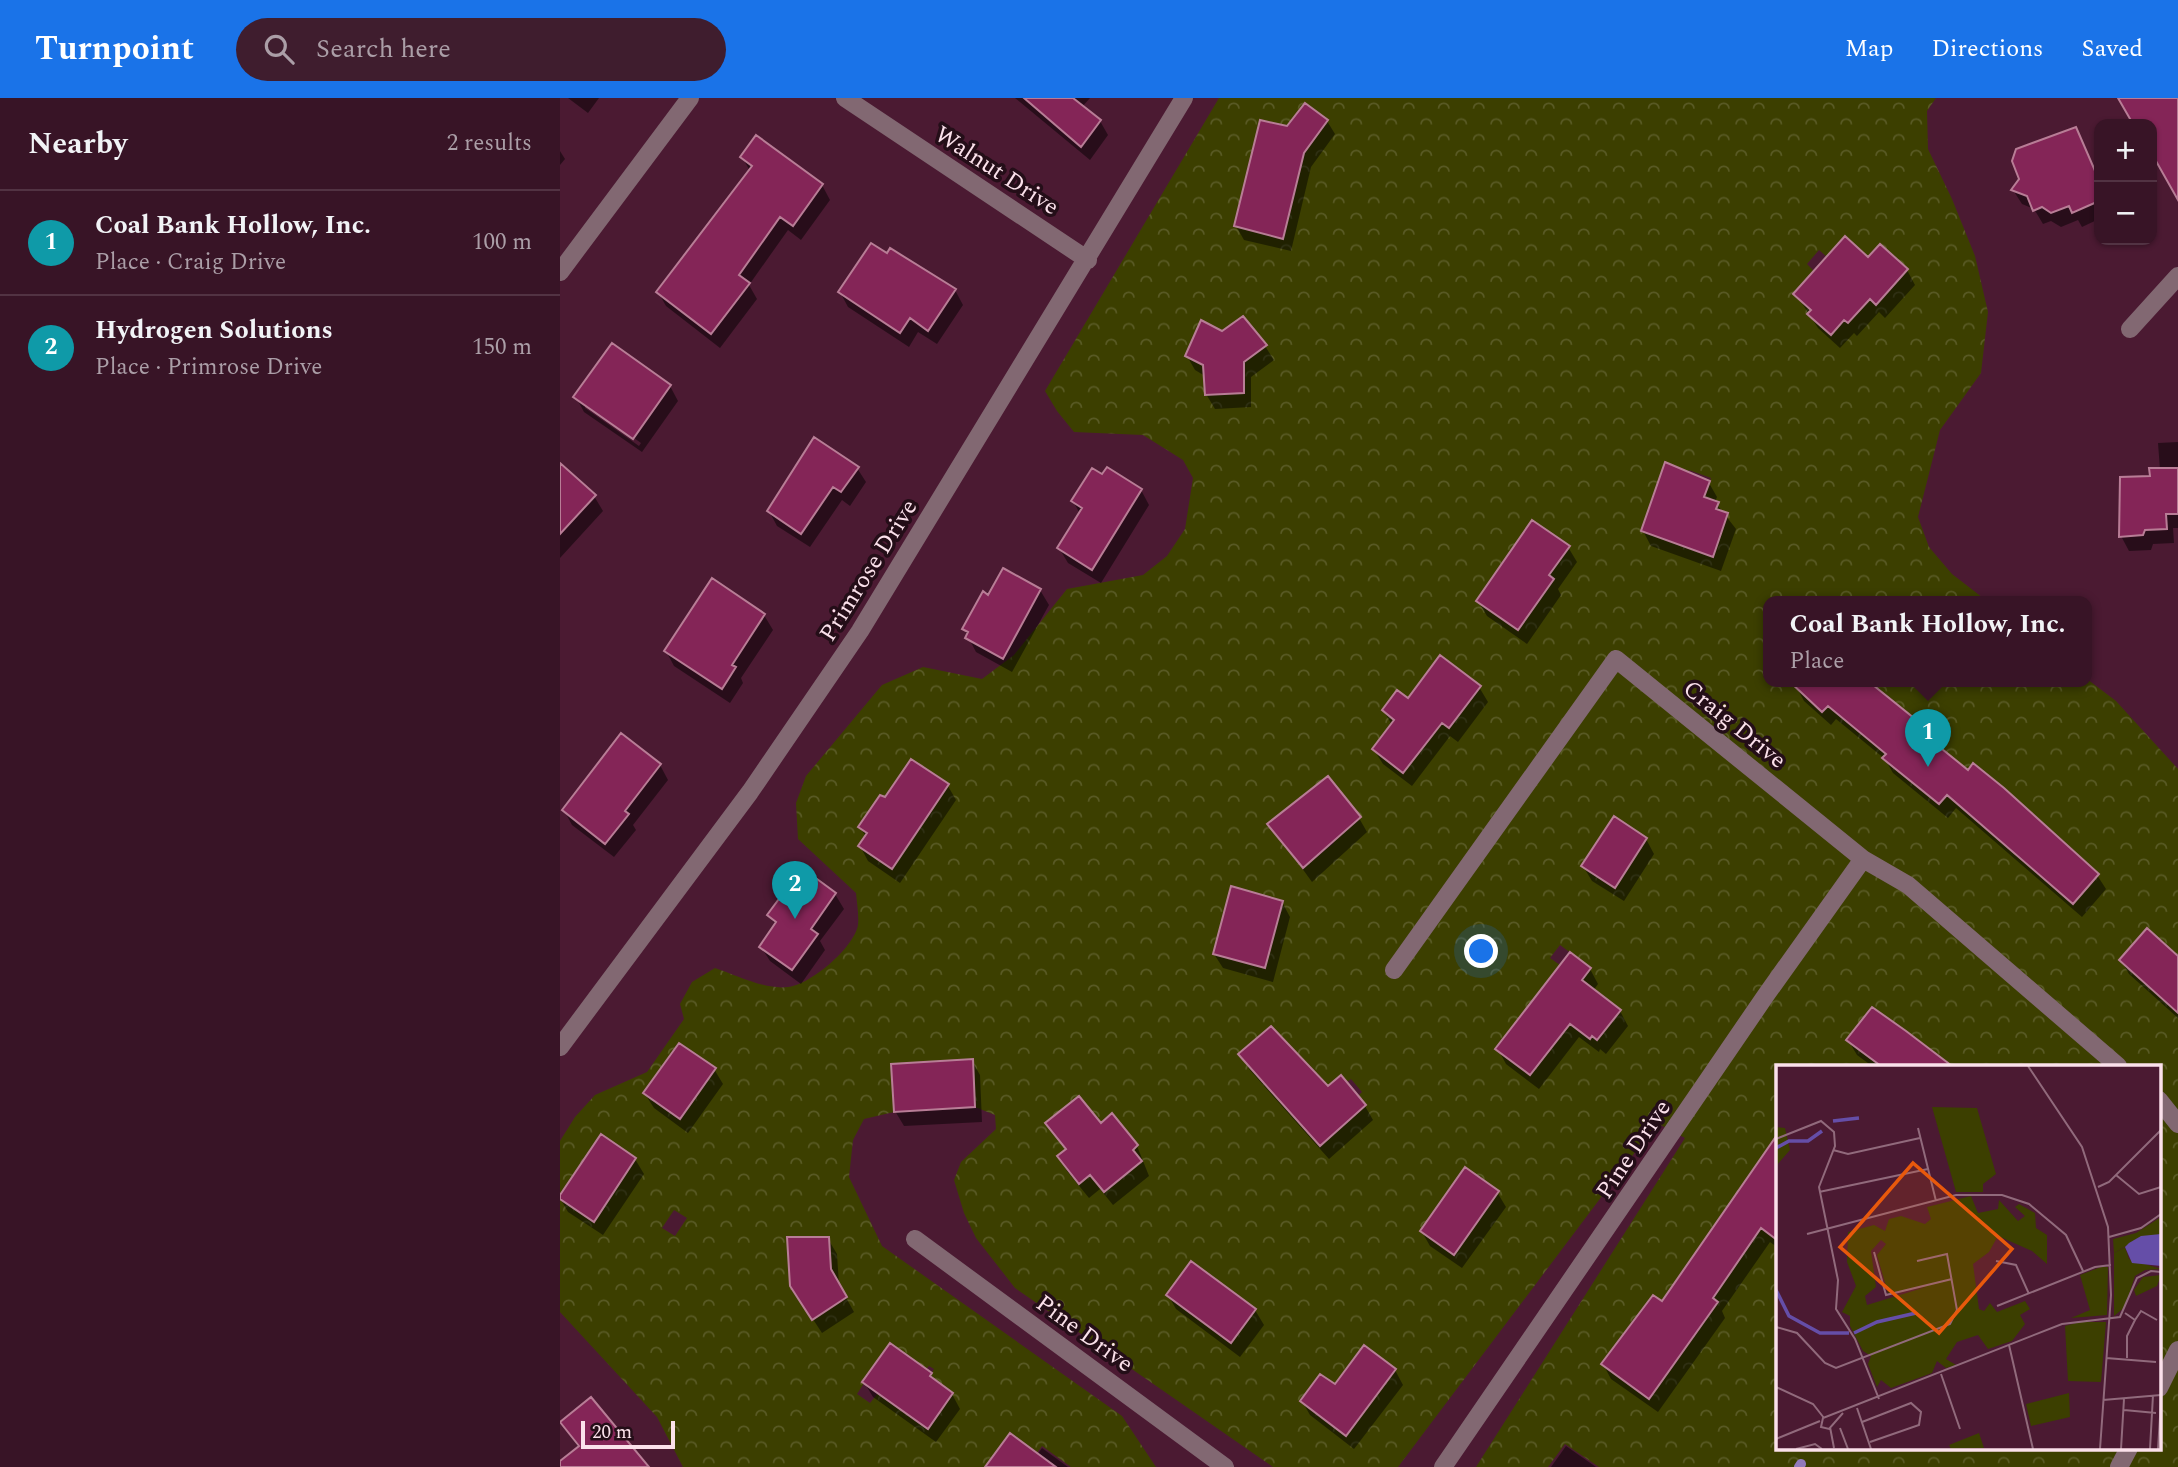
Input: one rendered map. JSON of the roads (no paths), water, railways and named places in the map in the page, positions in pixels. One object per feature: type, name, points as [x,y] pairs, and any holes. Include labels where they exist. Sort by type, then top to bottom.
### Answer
[{"type":"street","points":[[560,272],[690,98]]},
{"type":"street","name":"Walnut Drive","points":[[845,98],[1088,260]]},
{"type":"street","name":"Primrose Drive","points":[[560,1047],[750,792],[860,631],[1088,260],[1184,98]]},
{"type":"street","points":[[2130,328],[2178,276]]},
{"type":"street","name":"Craig Drive","points":[[1394,970],[1616,659],[1863,859],[1908,885],[2117,1065]]},
{"type":"street","name":"Pine Drive","points":[[1443,1467],[1766,995],[1863,859]]},
{"type":"street","points":[[2161,1103],[2178,1124]]},
{"type":"street","name":"Pine Drive","points":[[915,1239],[1225,1467]]},
{"type":"street","points":[[2161,1384],[2178,1350]]},
{"type":"street","points":[[2119,1467],[2128,1450]]},
{"type":"place","name":"Coal Bank Hollow, Inc.","points":[[1928,767]]},
{"type":"place","name":"Hydrogen Solutions","points":[[795,919]]}]
